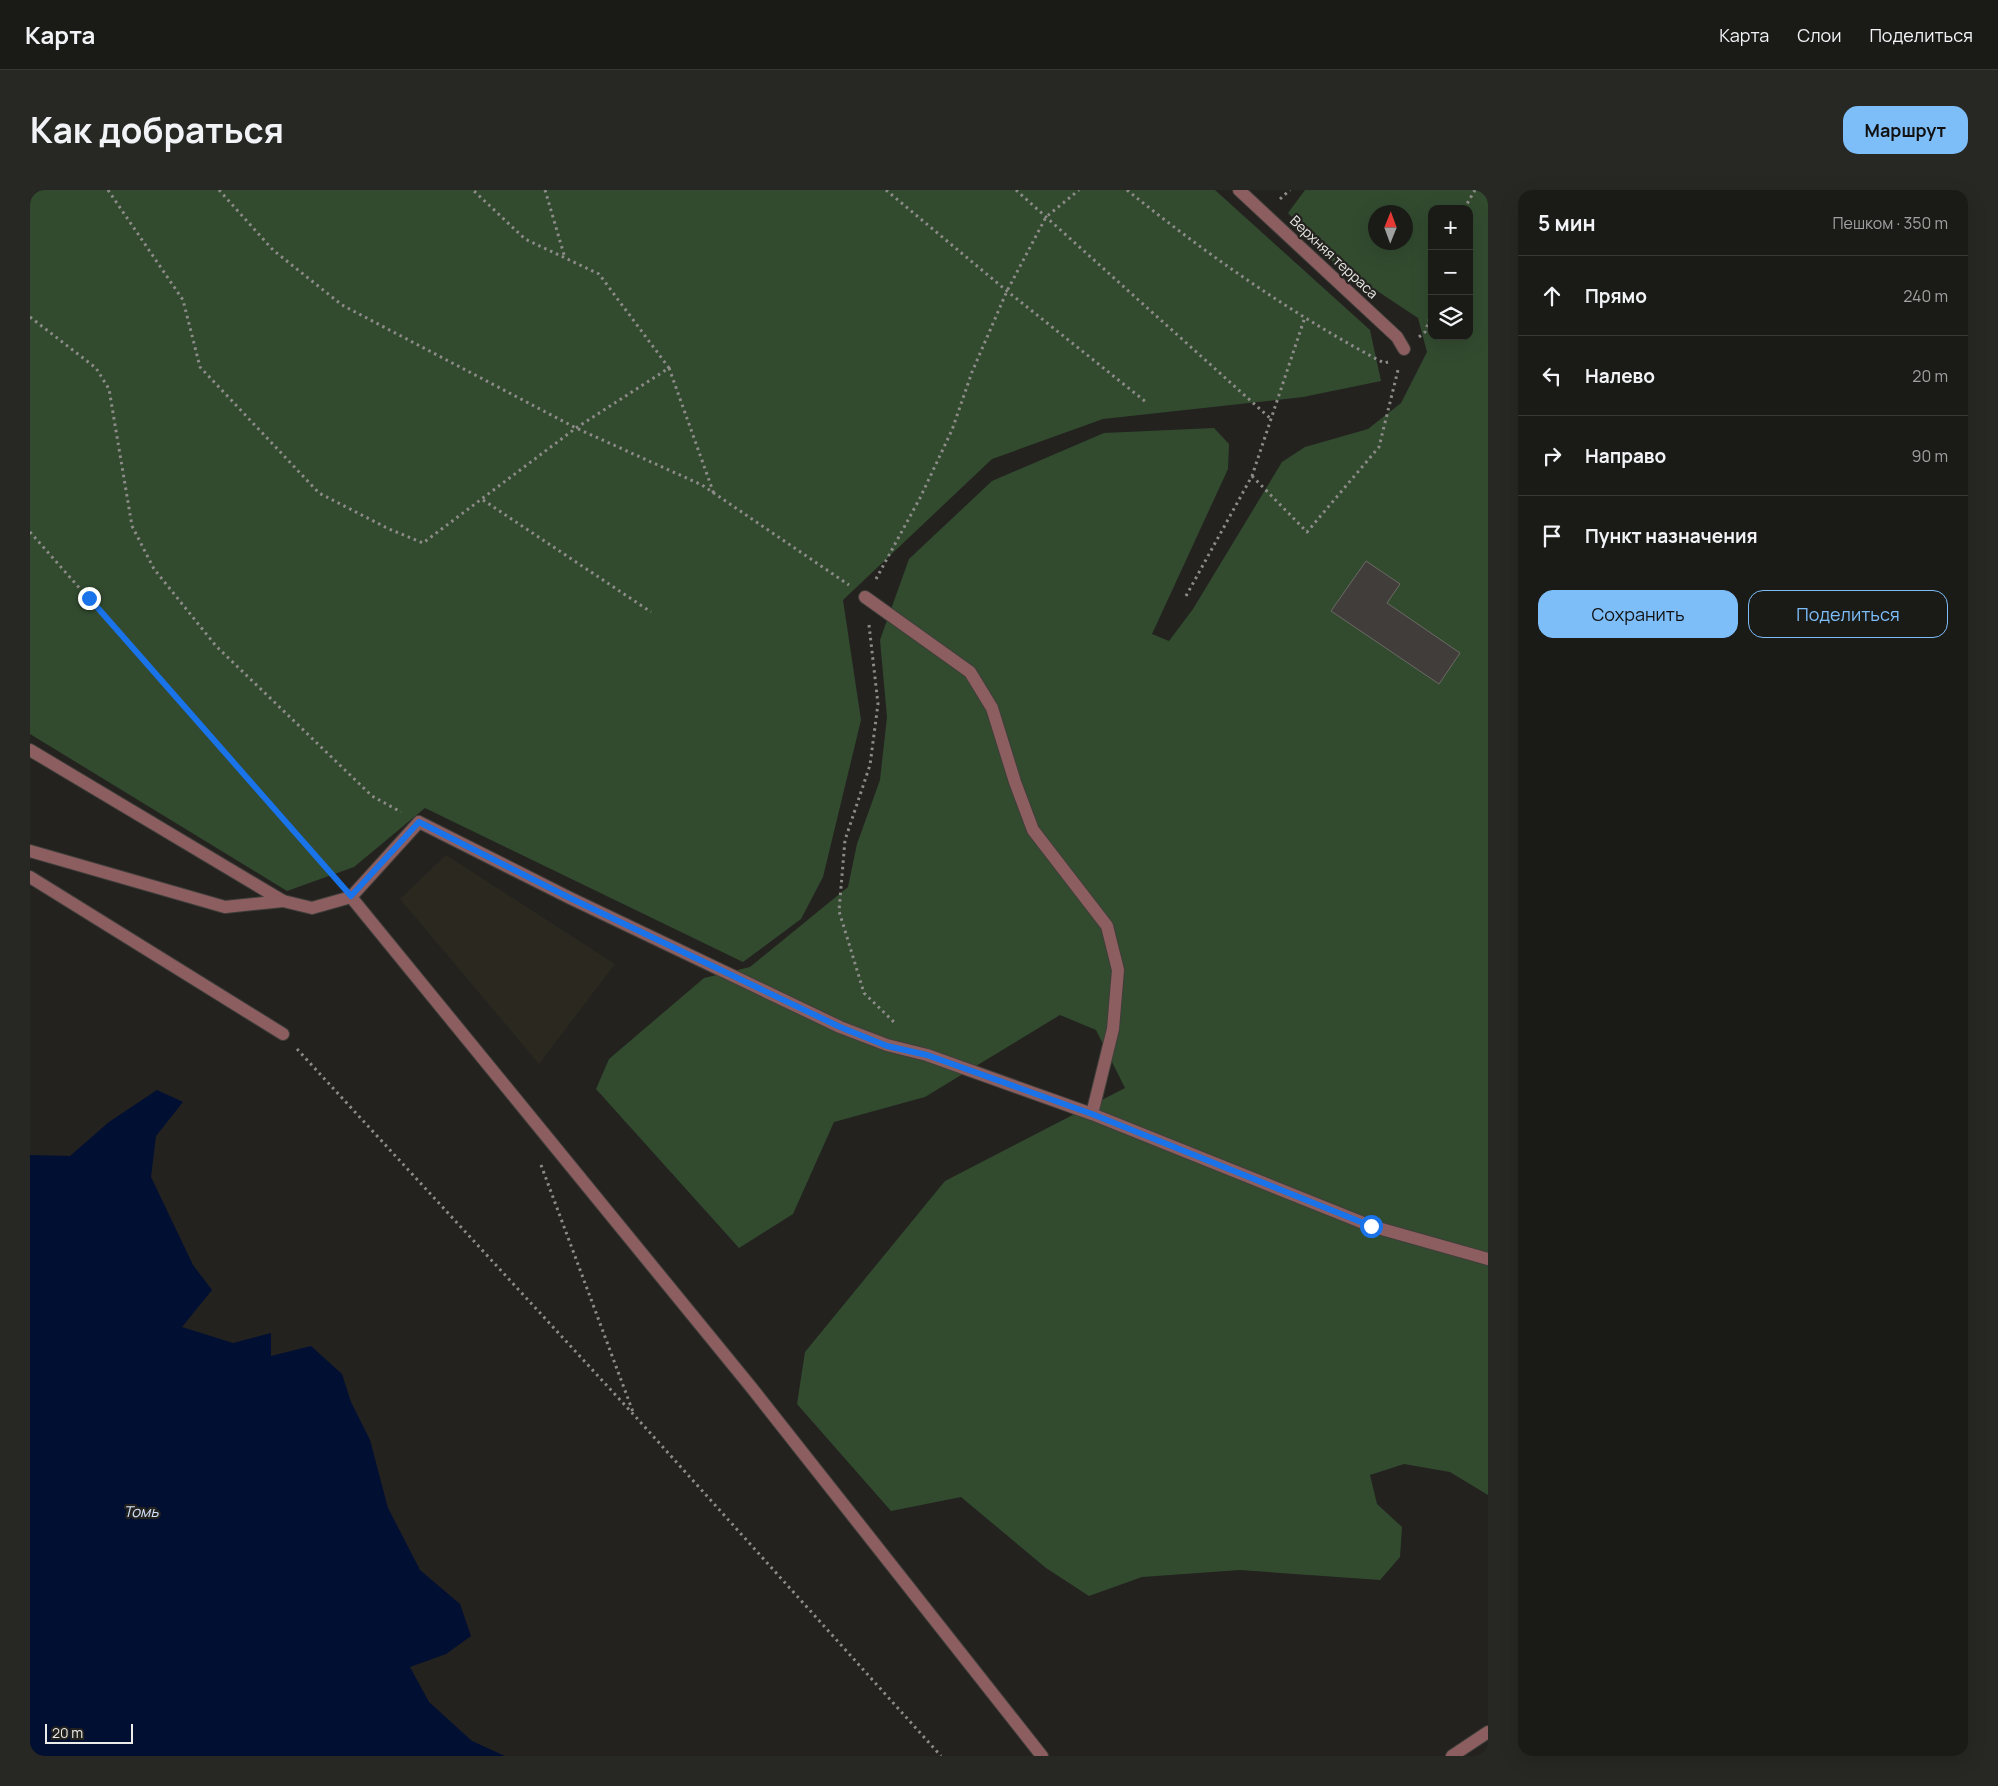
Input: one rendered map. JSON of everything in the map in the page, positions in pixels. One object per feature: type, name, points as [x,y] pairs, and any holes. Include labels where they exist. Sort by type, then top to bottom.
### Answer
[{"type":"street","name":"Верхняя терраса","points":[[1240,190],[1398,337],[1403,354]]},
{"type":"street","points":[[865,597],[970,672],[992,708],[1014,782],[1033,830],[1107,926],[1118,970],[1113,1028],[1092,1114]]},
{"type":"street","points":[[30,750],[283,901],[312,908],[351,896],[419,822],[570,898],[840,1027],[887,1046],[927,1055],[1092,1114],[1371,1226],[1488,1259]]},
{"type":"street","points":[[30,846],[44,855]]},
{"type":"street","points":[[30,850],[225,908],[283,901]]},
{"type":"street","points":[[30,876],[284,1034]]},
{"type":"street","points":[[351,896],[744,1380],[1042,1756]]},
{"type":"street","points":[[1452,1756],[1488,1732]]},
{"type":"path","points":[[108,190],[183,300],[200,367],[319,493],[389,529],[424,543],[576,428],[669,368]]},
{"type":"path","points":[[219,190],[274,250],[342,305],[576,428],[702,486],[865,597]]},
{"type":"path","points":[[473,190],[526,239],[600,274],[669,368],[714,494]]},
{"type":"path","points":[[545,190],[565,258]]},
{"type":"path","points":[[886,190],[1007,291],[1146,402]]},
{"type":"path","points":[[1016,190],[1271,418]]},
{"type":"path","points":[[899,1027],[864,992],[839,911],[845,840],[870,765],[878,704],[865,597],[920,498],[952,430],[972,372],[1007,291],[1046,217],[1079,190]]},
{"type":"path","points":[[1126,190],[1179,232],[1354,347],[1384,363],[1403,354]]},
{"type":"path","points":[[1466,205],[1474,190]]},
{"type":"path","points":[[1186,596],[1252,476],[1306,316]]},
{"type":"path","points":[[30,318],[96,368],[109,388],[132,526],[154,569],[216,646],[365,790],[372,796],[419,822]]},
{"type":"path","points":[[1252,476],[1306,532],[1379,447],[1403,354]]},
{"type":"path","points":[[483,500],[651,612]]},
{"type":"path","points":[[30,532],[351,896]]},
{"type":"path","points":[[284,1034],[634,1415],[941,1756]]},
{"type":"path","points":[[538,1159],[634,1415]]},
{"type":"shaded area","points":[[446,855],[615,964],[539,1064],[400,899]]},
{"type":"green space","points":[[30,190],[1215,190],[1370,330],[1381,381],[1303,397],[1103,419],[992,459],[843,600],[861,720],[823,877],[801,919],[743,962],[425,808],[354,867],[287,891],[30,734]]},
{"type":"green space","points":[[1305,190],[1488,190],[1488,1495],[1450,1472],[1404,1464],[1370,1475],[1377,1504],[1402,1527],[1400,1557],[1380,1580],[1240,1570],[1142,1577],[1089,1596],[1046,1568],[961,1497],[891,1511],[797,1404],[805,1352],[945,1181],[1125,1088],[1096,1030],[1060,1015],[925,1097],[834,1122],[793,1214],[739,1248],[596,1089],[609,1059],[704,978],[750,967],[848,887],[857,844],[880,780],[887,717],[880,640],[909,559],[992,481],[1104,433],[1214,428],[1229,444],[1228,469],[1152,634],[1169,641],[1193,609],[1282,462],[1305,447],[1368,429],[1401,403],[1427,352],[1418,318],[1332,261],[1288,213]]},
{"type":"water","name":"Томь","points":[[157,1090],[183,1102],[156,1136],[151,1177],[193,1265],[212,1290],[182,1327],[233,1343],[271,1333],[271,1356],[311,1346],[342,1374],[351,1402],[370,1440],[388,1508],[420,1570],[460,1604],[471,1636],[446,1654],[410,1667],[429,1702],[472,1741],[505,1756],[30,1756],[30,1155],[70,1156],[109,1122]]},
{"type":"building","points":[[1366,561],[1400,584],[1387,603],[1460,653],[1439,684],[1331,611]]},
{"type":"route","points":[[89,598],[351,896],[419,822],[570,898],[840,1027],[887,1046],[927,1055],[1092,1114],[1371,1226]]}]
